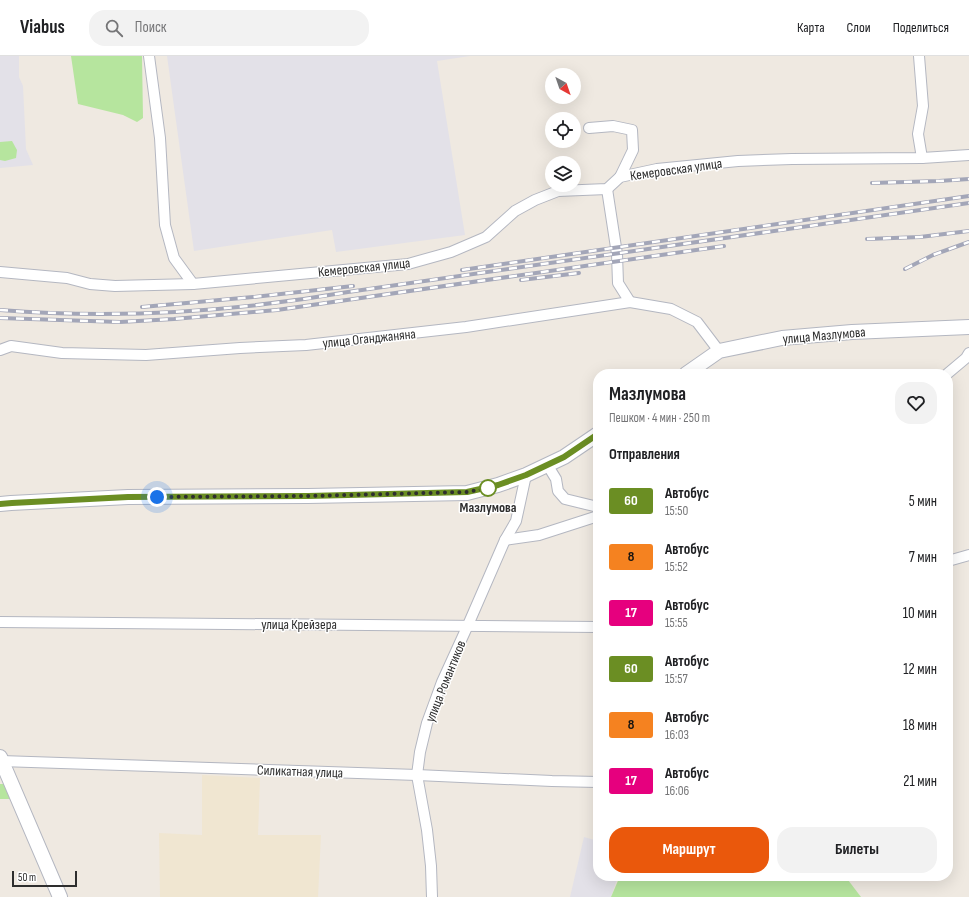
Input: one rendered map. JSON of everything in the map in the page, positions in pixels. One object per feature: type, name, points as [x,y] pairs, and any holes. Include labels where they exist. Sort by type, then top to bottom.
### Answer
[{"type":"street","points":[[150,56],[160,138],[164,225],[174,258],[193,284]]},
{"type":"street","points":[[919,56],[923,106],[918,134],[922,158]]},
{"type":"street","points":[[589,128],[613,126],[632,130],[633,150],[620,177]]},
{"type":"street","name":"Кемеровская улица","points":[[0,272],[67,278],[90,284],[115,286],[193,284],[408,264],[451,252],[486,237],[515,211],[535,200],[558,191],[607,189],[620,177],[657,170],[738,161],[922,158],[969,155]]},
{"type":"street","points":[[607,189],[617,254],[618,282],[630,302]]},
{"type":"street","name":"улица Оганджаняна","points":[[0,350],[11,346],[62,353],[146,355],[306,345],[466,327],[630,302],[671,309],[697,322],[719,351]]},
{"type":"street","name":"улица Мазлумова","points":[[693,369],[719,351],[782,338],[852,332],[969,327]]},
{"type":"street","points":[[953,369],[966,358],[969,353]]},
{"type":"street","points":[[0,504],[128,497],[308,496],[467,492],[498,485],[548,466],[593,437]]},
{"type":"street","points":[[548,466],[556,479],[558,491],[565,499],[593,506]]},
{"type":"street","name":"улица Романтиков","points":[[432,897],[428,830],[417,775],[420,752],[427,723],[442,682],[505,540],[516,521],[526,475]]},
{"type":"street","points":[[505,540],[539,535],[593,518]]},
{"type":"street","points":[[953,559],[969,555]]},
{"type":"street","name":"улица Крейзера","points":[[0,622],[593,627]]},
{"type":"street","points":[[0,760],[8,774],[60,897]]},
{"type":"street","name":"Силикатная улица","points":[[0,760],[593,782]]},
{"type":"shaded area","points":[[0,56],[19,56],[19,77],[23,86],[26,149],[33,165],[0,168]]},
{"type":"shaded area","points":[[167,56],[470,56],[437,61],[465,235],[336,252],[332,230],[194,251]]},
{"type":"shaded area","points":[[202,775],[260,778],[258,835],[321,835],[318,897],[160,897],[159,833],[202,835]]},
{"type":"shaded area","points":[[584,837],[593,840],[593,881],[616,881],[611,897],[570,897]]},
{"type":"green space","points":[[71,56],[142,56],[143,118],[137,122],[123,115],[78,104]]},
{"type":"green space","points":[[12,141],[17,150],[16,158],[5,161],[0,160],[0,142]]},
{"type":"green space","points":[[0,784],[5,784],[10,799],[0,799]]},
{"type":"green space","points":[[618,881],[849,881],[861,897],[611,897]]},
{"type":"railway","points":[[872,183],[969,179]]},
{"type":"railway","points":[[462,270],[969,196]]},
{"type":"railway","points":[[0,310],[44,313],[131,314],[261,305],[969,203]]},
{"type":"railway","points":[[867,239],[920,237],[969,231]]},
{"type":"railway","points":[[905,269],[933,255],[969,242]]},
{"type":"railway","points":[[0,318],[120,322],[277,310],[724,246]]},
{"type":"railway","points":[[521,280],[579,273]]},
{"type":"railway","points":[[142,307],[353,286]]},
{"type":"bus line","name":"60","points":[[0,504],[128,497],[308,496],[467,492],[498,485],[548,466],[593,437]]},
{"type":"place","name":"Мазлумова","points":[[488,488]]},
{"type":"route","points":[[157,497],[308,496],[467,492],[488,488]]}]
